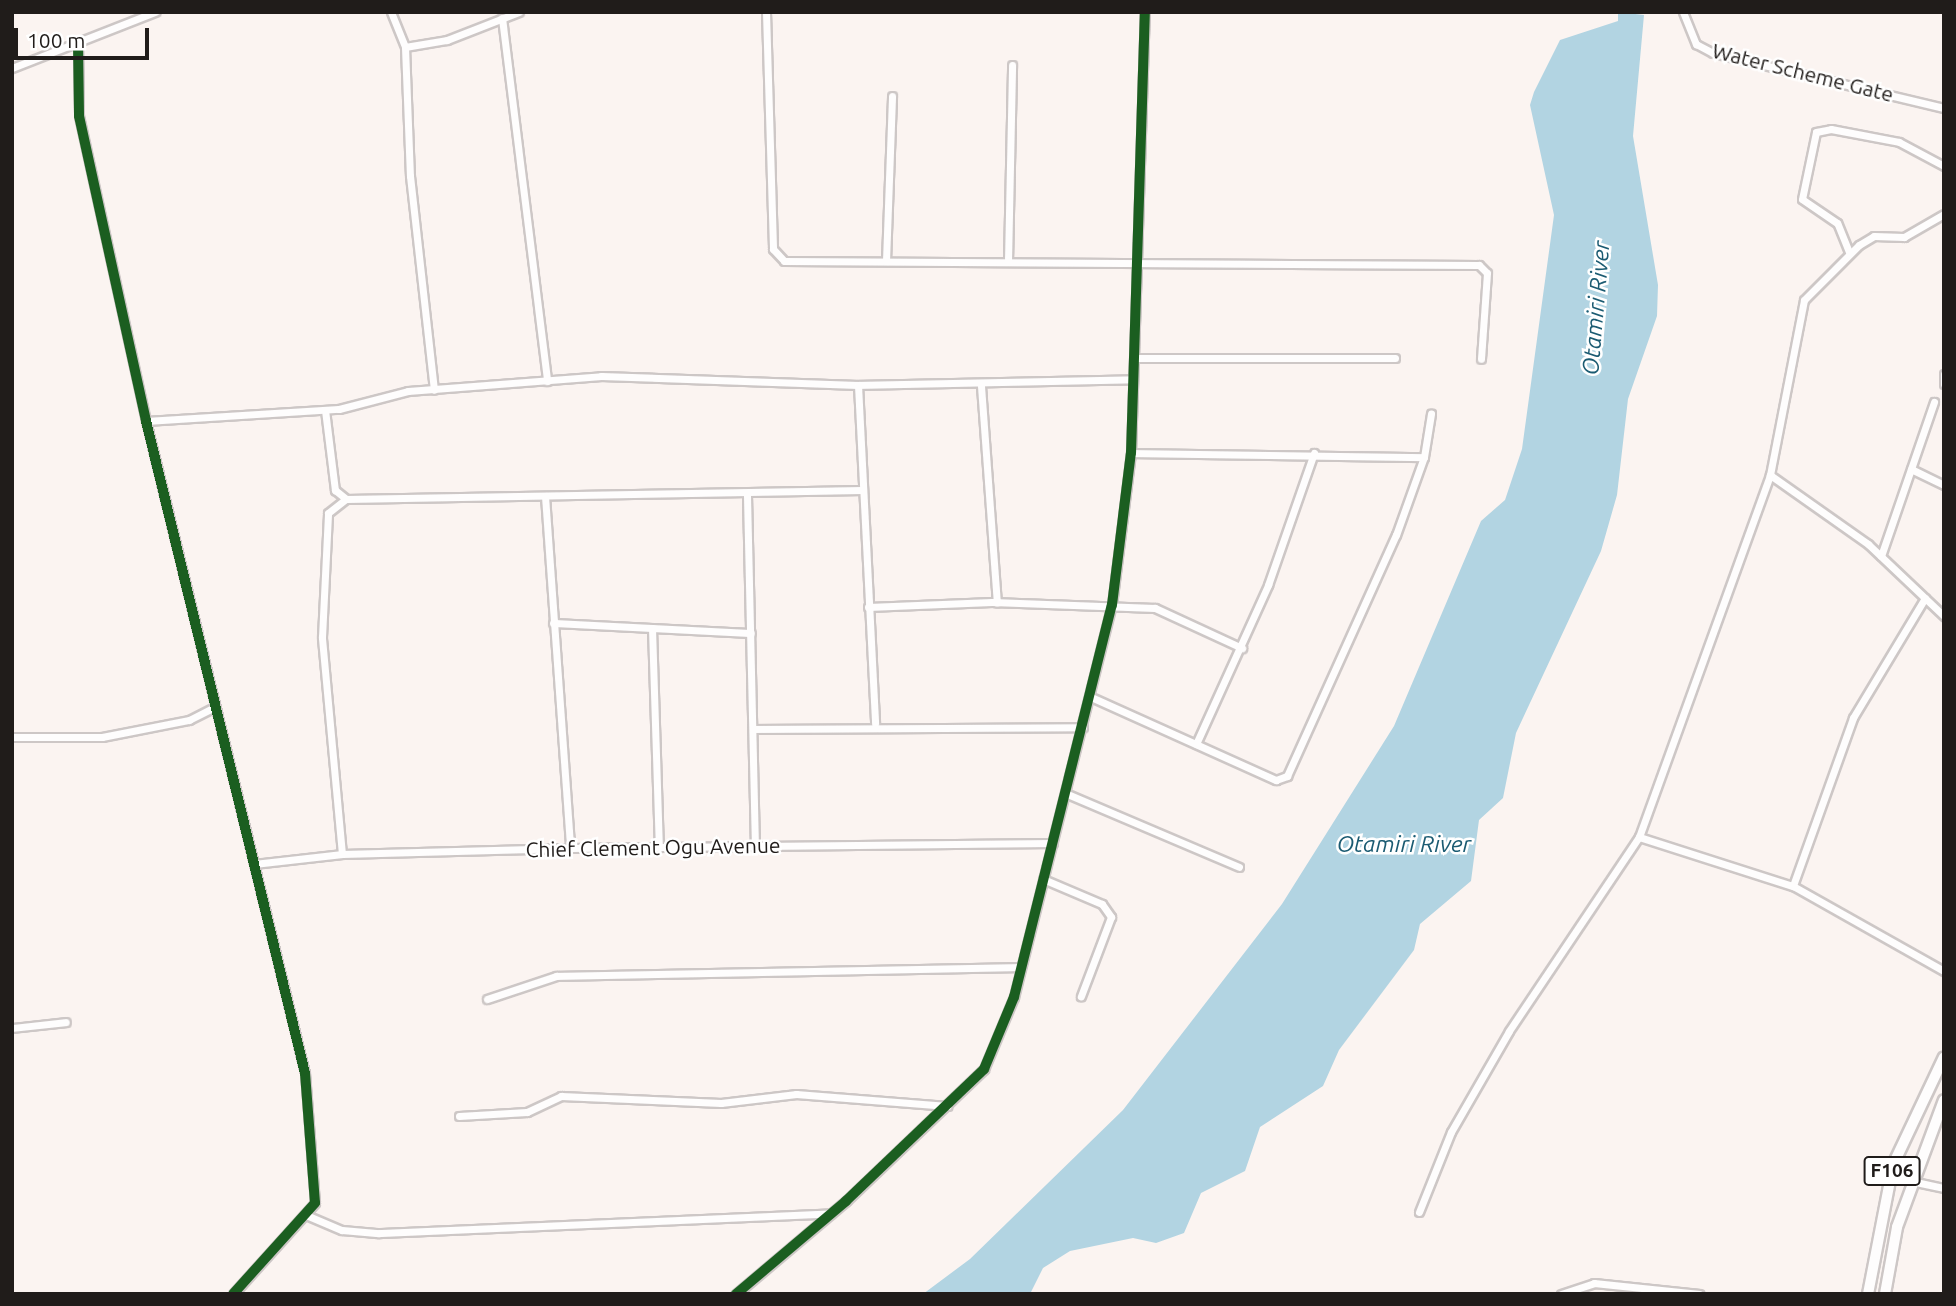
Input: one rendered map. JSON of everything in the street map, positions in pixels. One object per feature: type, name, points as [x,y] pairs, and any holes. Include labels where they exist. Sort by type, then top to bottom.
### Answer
[{"type":"main road","name":"F106","points":[[1868,1294],[1893,1165],[1944,1057]]},
{"type":"main road","name":"F106","points":[[1885,1294],[1911,1181],[1944,1100]]},
{"type":"street","points":[[12,68],[155,12]]},
{"type":"street","points":[[391,12],[405,47],[410,176],[434,390]]},
{"type":"street","points":[[405,47],[519,12]]},
{"type":"street","points":[[766,12],[773,249],[784,261],[1486,266],[1481,359]]},
{"type":"street","points":[[737,1294],[832,1213],[948,1106],[984,1069],[1020,967],[1091,697],[1112,605],[1130,453],[1145,12]]},
{"type":"street","name":"Water Scheme Gate","points":[[1683,12],[1696,44],[1713,53],[1944,108]]},
{"type":"street","points":[[502,18],[547,381]]},
{"type":"street","points":[[78,42],[79,116],[146,421],[305,1073],[318,1185],[306,1215],[233,1294]]},
{"type":"street","points":[[1008,261],[1012,65]]},
{"type":"street","points":[[886,261],[891,96]]},
{"type":"street","points":[[1849,251],[1838,223],[1802,199],[1816,132],[1831,129],[1899,142],[1944,166]]},
{"type":"street","points":[[1419,1212],[1451,1132],[1509,1031],[1639,837],[1770,475],[1799,311],[1849,251],[1874,236],[1904,237],[1944,214]]},
{"type":"street","points":[[1134,358],[1395,358]]},
{"type":"street","points":[[1944,374],[1944,384]]},
{"type":"street","points":[[146,421],[325,410],[434,390],[547,381],[678,376],[858,385],[981,386],[1133,379]]},
{"type":"street","points":[[858,385],[875,724]]},
{"type":"street","points":[[981,386],[997,602]]},
{"type":"street","points":[[1881,556],[1934,402]]},
{"type":"street","points":[[325,410],[332,478],[345,499]]},
{"type":"street","points":[[1091,697],[1276,780],[1287,776],[1391,547],[1424,457],[1431,414]]},
{"type":"street","points":[[1130,453],[1314,453],[1424,457]]},
{"type":"street","points":[[1196,744],[1242,648],[1314,453]]},
{"type":"street","points":[[1911,469],[1944,485]]},
{"type":"street","points":[[1770,475],[1881,556],[1944,616]]},
{"type":"street","points":[[342,854],[322,636],[328,513],[345,499],[747,496],[863,490]]},
{"type":"street","points":[[545,496],[569,848]]},
{"type":"street","points":[[747,496],[755,845]]},
{"type":"street","points":[[1793,886],[1853,718],[1925,598]]},
{"type":"street","points":[[868,607],[997,602],[1155,608],[1242,648]]},
{"type":"street","points":[[553,624],[751,633]]},
{"type":"street","points":[[652,628],[659,847]]},
{"type":"street","points":[[12,737],[102,737],[189,719],[214,707]]},
{"type":"street","points":[[753,729],[875,724],[1083,726]]},
{"type":"street","points":[[1065,793],[1239,867]]},
{"type":"street","points":[[1639,837],[1793,886],[1944,971]]},
{"type":"street","name":"Chief Clement Ogu Avenue","points":[[254,864],[342,854],[569,848],[1053,843]]},
{"type":"street","points":[[1043,879],[1102,904],[1111,917],[1081,996]]},
{"type":"street","points":[[488,999],[556,976],[1020,967]]},
{"type":"street","points":[[12,1028],[65,1022]]},
{"type":"street","points":[[459,1116],[527,1112],[561,1096],[720,1103],[796,1094],[948,1106]]},
{"type":"street","points":[[1911,1181],[1944,1188]]},
{"type":"street","points":[[306,1215],[342,1230],[379,1233],[832,1213]]},
{"type":"street","points":[[1561,1294],[1594,1283],[1699,1294]]},
{"type":"water","name":"Otamiri River","points":[[1618,12],[1644,15],[1633,136],[1658,285],[1657,316],[1628,399],[1617,495],[1601,551],[1516,733],[1503,798],[1479,820],[1471,881],[1420,924],[1414,950],[1339,1050],[1323,1086],[1260,1127],[1245,1171],[1201,1193],[1184,1233],[1156,1243],[1133,1238],[1070,1251],[1043,1268],[1030,1294],[923,1294],[970,1259],[1123,1110],[1282,904],[1394,726],[1481,521],[1505,500],[1522,449],[1554,215],[1530,105],[1534,92],[1560,40],[1618,21]]},
{"type":"cycle path","points":[[736,1294],[846,1201],[984,1069],[1014,997],[1112,605],[1131,453],[1145,12]]},
{"type":"cycle path","points":[[78,42],[79,116],[146,421],[305,1073],[315,1203],[233,1294]]}]
